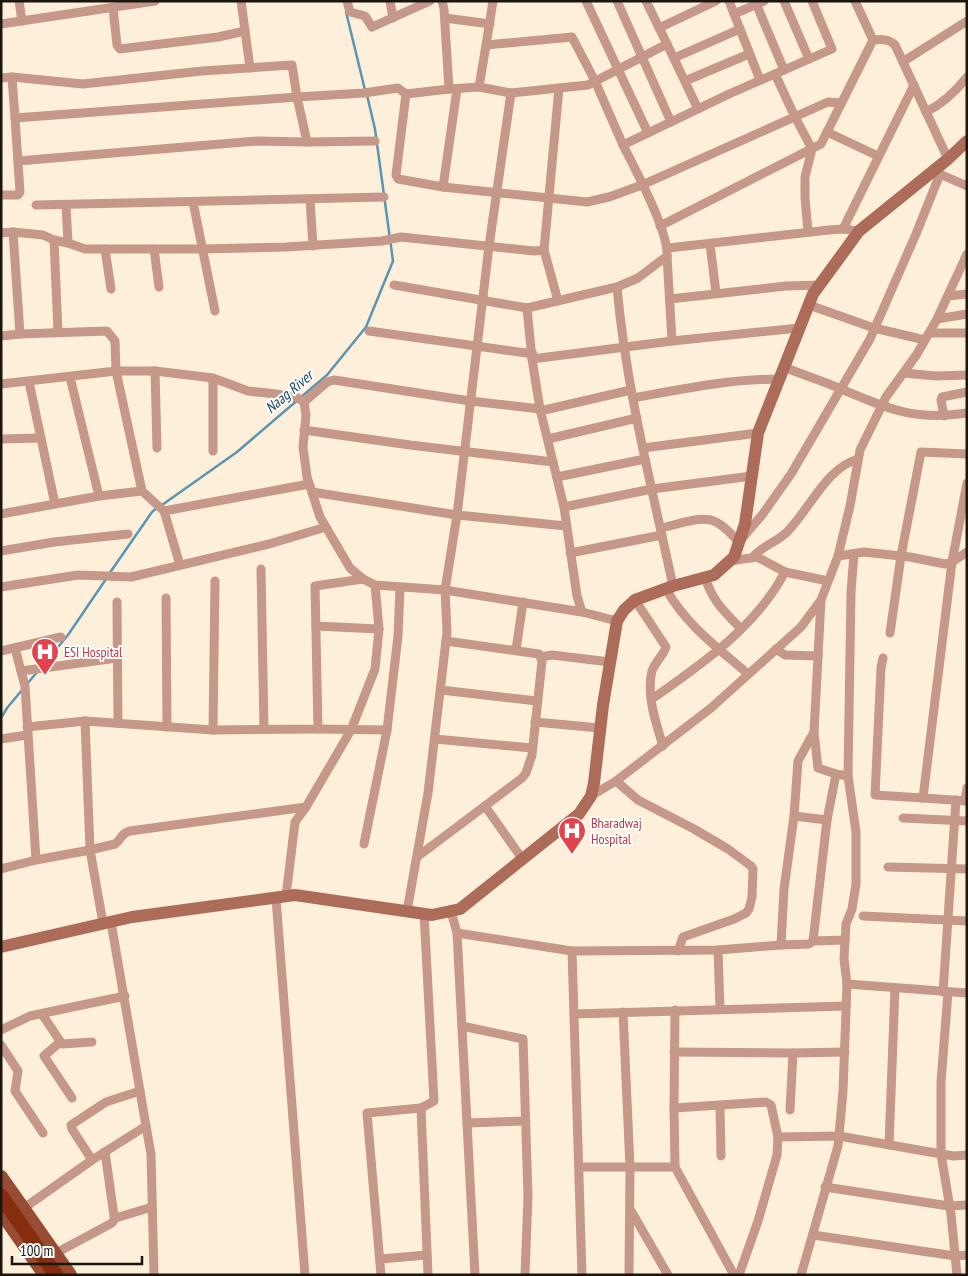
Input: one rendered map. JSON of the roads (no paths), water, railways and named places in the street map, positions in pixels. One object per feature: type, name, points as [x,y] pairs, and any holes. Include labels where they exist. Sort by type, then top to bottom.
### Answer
[{"type":"highway","points":[[2,1186],[56,1275]]},
{"type":"main road","points":[[2,1186],[24,1208],[70,1275]]},
{"type":"main road","points":[[4,1221],[45,1275]]},
{"type":"street","points":[[19,1],[22,21]]},
{"type":"street","points":[[1,24],[155,1]]},
{"type":"street","points":[[241,1],[250,68]]},
{"type":"street","points":[[347,1],[350,12],[365,16],[372,26],[430,1]]},
{"type":"street","points":[[390,1],[393,18]]},
{"type":"street","points":[[442,1],[453,89],[443,187]]},
{"type":"street","points":[[478,87],[493,1]]},
{"type":"street","points":[[586,1],[648,133]]},
{"type":"street","points":[[617,1],[671,122]]},
{"type":"street","points":[[646,1],[698,109]]},
{"type":"street","points":[[659,28],[716,1]]},
{"type":"street","points":[[728,1],[760,80]]},
{"type":"street","points":[[784,1],[809,59]]},
{"type":"street","points":[[623,144],[760,80],[832,49],[812,1]]},
{"type":"street","points":[[855,1],[874,40]]},
{"type":"street","points":[[734,14],[758,2],[784,70]]},
{"type":"street","points":[[116,6],[117,46],[120,49],[218,37],[245,31]]},
{"type":"street","points":[[445,18],[490,24]]},
{"type":"street","points":[[904,61],[967,21]]},
{"type":"street","points":[[674,58],[740,29]]},
{"type":"street","points":[[486,44],[572,37],[595,81],[660,226],[668,252],[672,341]]},
{"type":"street","points":[[874,40],[884,39],[891,41],[904,61],[948,159]]},
{"type":"street","points":[[660,226],[820,144],[874,40]]},
{"type":"street","points":[[15,118],[364,93],[398,88],[406,94],[478,87],[511,93],[588,85],[667,44]]},
{"type":"street","points":[[684,81],[750,54]]},
{"type":"street","points":[[1,78],[12,77],[83,84],[292,65],[307,142]]},
{"type":"street","points":[[775,74],[812,149],[806,177],[805,198],[808,232]]},
{"type":"street","points":[[1,195],[19,193],[12,77]]},
{"type":"street","points":[[926,112],[935,108],[957,89],[967,77]]},
{"type":"street","points":[[843,229],[914,85]]},
{"type":"street","points":[[558,301],[544,250],[560,88]]},
{"type":"street","points":[[407,911],[428,793],[435,739],[446,641],[446,590],[457,515],[482,299],[511,93]]},
{"type":"street","points":[[406,94],[397,177],[402,180],[443,187],[587,202],[598,201],[642,185],[828,102],[842,103]]},
{"type":"street","points":[[827,132],[878,156]]},
{"type":"street","points":[[18,160],[257,141],[375,141]]},
{"type":"street","points":[[1,947],[132,917],[295,895],[432,915],[460,910],[579,814],[591,796],[594,783],[600,728],[617,621],[624,610],[635,600],[714,575],[734,557],[745,524],[758,433],[813,294],[859,231],[936,173],[967,141]]},
{"type":"street","points":[[936,173],[967,186]]},
{"type":"street","points":[[739,542],[762,515],[791,474],[835,400],[874,328],[916,234],[936,173]]},
{"type":"street","points":[[36,205],[384,196]]},
{"type":"street","points":[[310,199],[313,246]]},
{"type":"street","points":[[193,202],[214,311]]},
{"type":"street","points":[[58,332],[61,242],[66,204]]},
{"type":"street","points":[[394,285],[527,308],[617,287],[638,278],[668,252],[710,244],[808,232],[843,229],[859,231]]},
{"type":"street","points":[[1,233],[13,232],[43,235],[85,249],[154,250],[313,246],[382,241],[397,237],[534,251],[544,250]]},
{"type":"street","points":[[13,232],[20,334]]},
{"type":"street","points":[[710,244],[716,294]]},
{"type":"street","points":[[105,249],[111,289]]},
{"type":"street","points":[[154,250],[159,286]]},
{"type":"street","points":[[591,796],[616,781],[711,708],[802,627],[821,600],[838,556],[850,506],[860,450],[886,397],[904,373],[937,319],[967,254]]},
{"type":"street","points":[[670,299],[786,286],[820,285]]},
{"type":"street","points":[[617,287],[623,347],[645,459],[662,531],[670,588],[676,605],[686,619],[748,674]]},
{"type":"street","points":[[948,296],[967,294]]},
{"type":"street","points":[[809,305],[874,328],[927,336],[967,333]]},
{"type":"street","points":[[527,308],[540,410],[564,507],[577,596],[582,612]]},
{"type":"street","points":[[937,319],[967,314]]},
{"type":"street","points":[[369,330],[532,357],[799,328]]},
{"type":"street","points":[[1,336],[107,331],[115,341],[116,371],[145,492],[163,510],[180,564]]},
{"type":"street","points":[[1,384],[116,371],[155,371],[213,378],[248,391],[276,394],[302,401]]},
{"type":"street","points":[[155,371],[157,448]]},
{"type":"street","points":[[302,401],[331,380],[540,410],[632,394],[782,373],[840,389],[882,407],[913,414],[944,416],[967,412]]},
{"type":"street","points":[[904,373],[936,376],[967,374]]},
{"type":"street","points":[[70,377],[99,496]]},
{"type":"street","points":[[212,451],[213,378]]},
{"type":"street","points":[[29,382],[54,504]]},
{"type":"street","points":[[944,416],[942,397],[967,392]]},
{"type":"street","points":[[302,401],[306,415],[303,447],[311,488],[320,517],[350,568],[363,579],[375,585],[446,590],[582,612],[617,621]]},
{"type":"street","points":[[548,439],[637,418]]},
{"type":"street","points":[[304,430],[553,462]]},
{"type":"street","points":[[643,448],[758,433]]},
{"type":"street","points":[[1,439],[41,438]]},
{"type":"street","points":[[890,633],[901,556],[921,452],[967,454]]},
{"type":"street","points":[[556,477],[645,459]]},
{"type":"street","points":[[753,557],[790,528],[838,469],[850,461],[858,459]]},
{"type":"street","points":[[564,507],[652,489],[752,476]]},
{"type":"street","points":[[923,798],[952,562],[967,483]]},
{"type":"street","points":[[163,510],[311,488],[457,515],[566,526]]},
{"type":"street","points":[[1,514],[99,496],[145,492]]},
{"type":"street","points":[[570,553],[662,531],[698,520],[710,520],[724,528],[739,542]]},
{"type":"street","points":[[1,587],[78,575],[131,577],[269,544],[326,527]]},
{"type":"street","points":[[1,551],[54,542],[128,534]]},
{"type":"street","points":[[838,556],[864,552],[945,564],[952,562],[967,552]]},
{"type":"street","points":[[801,1275],[838,1146],[839,1136],[845,1052],[847,984],[844,959],[846,924],[852,909],[856,884],[856,832],[848,776],[851,592],[854,554]]},
{"type":"street","points":[[730,561],[753,557],[761,559],[785,572],[828,581]]},
{"type":"street","points":[[261,569],[264,729]]},
{"type":"street","points":[[652,699],[694,670],[741,629],[777,587],[785,572]]},
{"type":"street","points":[[705,578],[716,603],[741,629]]},
{"type":"street","points":[[318,728],[315,586],[363,579]]},
{"type":"street","points":[[213,730],[215,581]]},
{"type":"street","points":[[305,1275],[281,897],[295,822],[306,807],[351,730],[375,669],[378,629],[375,585]]},
{"type":"street","points":[[364,844],[387,730],[398,636],[400,588]]},
{"type":"street","points":[[166,598],[167,726]]},
{"type":"street","points":[[635,600],[666,647],[653,670],[651,680],[652,699],[663,746]]},
{"type":"street","points":[[821,600],[814,732],[818,768],[848,776]]},
{"type":"street","points":[[117,602],[118,723]]},
{"type":"street","points":[[516,650],[523,602]]},
{"type":"street","points":[[316,626],[378,629]]},
{"type":"street","points":[[1,651],[61,637]]},
{"type":"street","points":[[446,641],[536,653],[541,656],[552,655],[610,662]]},
{"type":"street","points":[[15,648],[25,686],[36,860]]},
{"type":"street","points":[[776,649],[784,655],[794,657],[818,656]]},
{"type":"street","points":[[417,857],[526,773],[532,748],[541,656]]},
{"type":"street","points":[[21,671],[117,658]]},
{"type":"street","points":[[883,658],[875,795],[962,800]]},
{"type":"street","points":[[441,690],[537,701]]},
{"type":"street","points":[[1,739],[27,731],[85,721],[213,730],[318,728],[387,730]]},
{"type":"street","points":[[85,721],[90,850],[125,996],[151,1154],[154,1275]]},
{"type":"street","points":[[535,722],[600,728]]},
{"type":"street","points":[[781,945],[784,889],[794,816],[798,761],[814,732]]},
{"type":"street","points":[[435,739],[532,748]]},
{"type":"street","points":[[813,941],[827,820],[836,774]]},
{"type":"street","points":[[616,781],[638,800],[694,828],[728,849],[753,869],[752,897],[746,913],[689,934],[680,941],[678,951]]},
{"type":"street","points":[[957,1275],[950,1206],[942,1154],[941,1082],[954,821],[967,788]]},
{"type":"street","points":[[485,806],[523,860]]},
{"type":"street","points":[[1,869],[115,844],[122,834],[130,830],[306,807]]},
{"type":"street","points":[[794,816],[827,820]]},
{"type":"street","points":[[903,818],[967,821]]},
{"type":"street","points":[[888,867],[967,869]]},
{"type":"street","points":[[451,911],[457,933],[475,1275]]},
{"type":"street","points":[[381,1275],[367,1113],[421,1108],[434,1101],[424,913]]},
{"type":"street","points":[[863,916],[967,922]]},
{"type":"street","points":[[457,933],[572,951],[718,950],[809,944],[813,941],[845,940]]},
{"type":"street","points":[[718,950],[720,1008]]},
{"type":"street","points":[[572,951],[582,1275]]},
{"type":"street","points":[[847,984],[967,994]]},
{"type":"street","points":[[889,1145],[895,988]]},
{"type":"street","points":[[1,1030],[17,1021],[42,1014],[125,996]]},
{"type":"street","points":[[574,1014],[720,1008],[846,1006]]},
{"type":"street","points":[[675,1010],[674,1167],[734,1275]]},
{"type":"street","points":[[623,1012],[630,1167],[629,1275]]},
{"type":"street","points":[[42,1014],[60,1042],[65,1044],[92,1042]]},
{"type":"street","points":[[462,1026],[523,1039],[528,1196],[526,1275]]},
{"type":"street","points":[[60,1042],[44,1056],[72,1098]]},
{"type":"street","points":[[1,1045],[18,1070],[15,1091],[43,1133]]},
{"type":"street","points":[[674,1052],[845,1052]]},
{"type":"street","points":[[790,1110],[794,1052]]},
{"type":"street","points":[[92,1160],[71,1125],[106,1102],[140,1091]]},
{"type":"street","points":[[674,1108],[766,1102],[771,1105],[773,1110],[778,1137],[777,1155],[740,1275]]},
{"type":"street","points":[[720,1106],[721,1156]]},
{"type":"street","points":[[421,1108],[428,1275]]},
{"type":"street","points":[[468,1122],[526,1121]]},
{"type":"street","points":[[24,1208],[92,1160],[146,1126]]},
{"type":"street","points":[[778,1137],[839,1136],[954,1156],[967,1155]]},
{"type":"street","points":[[104,1152],[113,1212],[116,1217]]},
{"type":"street","points":[[579,1167],[674,1167]]},
{"type":"street","points":[[825,1187],[950,1206],[967,1205]]},
{"type":"street","points":[[56,1253],[112,1223],[116,1217],[152,1207]]},
{"type":"street","points":[[629,1209],[668,1275]]},
{"type":"street","points":[[813,1235],[955,1256],[967,1255]]},
{"type":"street","points":[[380,1259],[427,1255]]},
{"type":"waterway","name":"Naag River","points":[[346,12],[365,90]]},
{"type":"waterway","name":"Naag River","points":[[162,505],[237,452],[327,375],[366,327],[393,261],[375,129],[367,95]]},
{"type":"waterway","name":"Naag River","points":[[109,574],[152,512],[157,508]]},
{"type":"waterway","name":"Naag River","points":[[43,665],[68,635],[106,579]]},
{"type":"waterway","name":"Naag River","points":[[27,684],[38,671]]},
{"type":"waterway","name":"Naag River","points":[[1,718],[22,690]]},
{"type":"place","name":"ESI Hospital","points":[[45,676]]},
{"type":"place","name":"Bharadwaj Hospital","points":[[572,855]]}]
